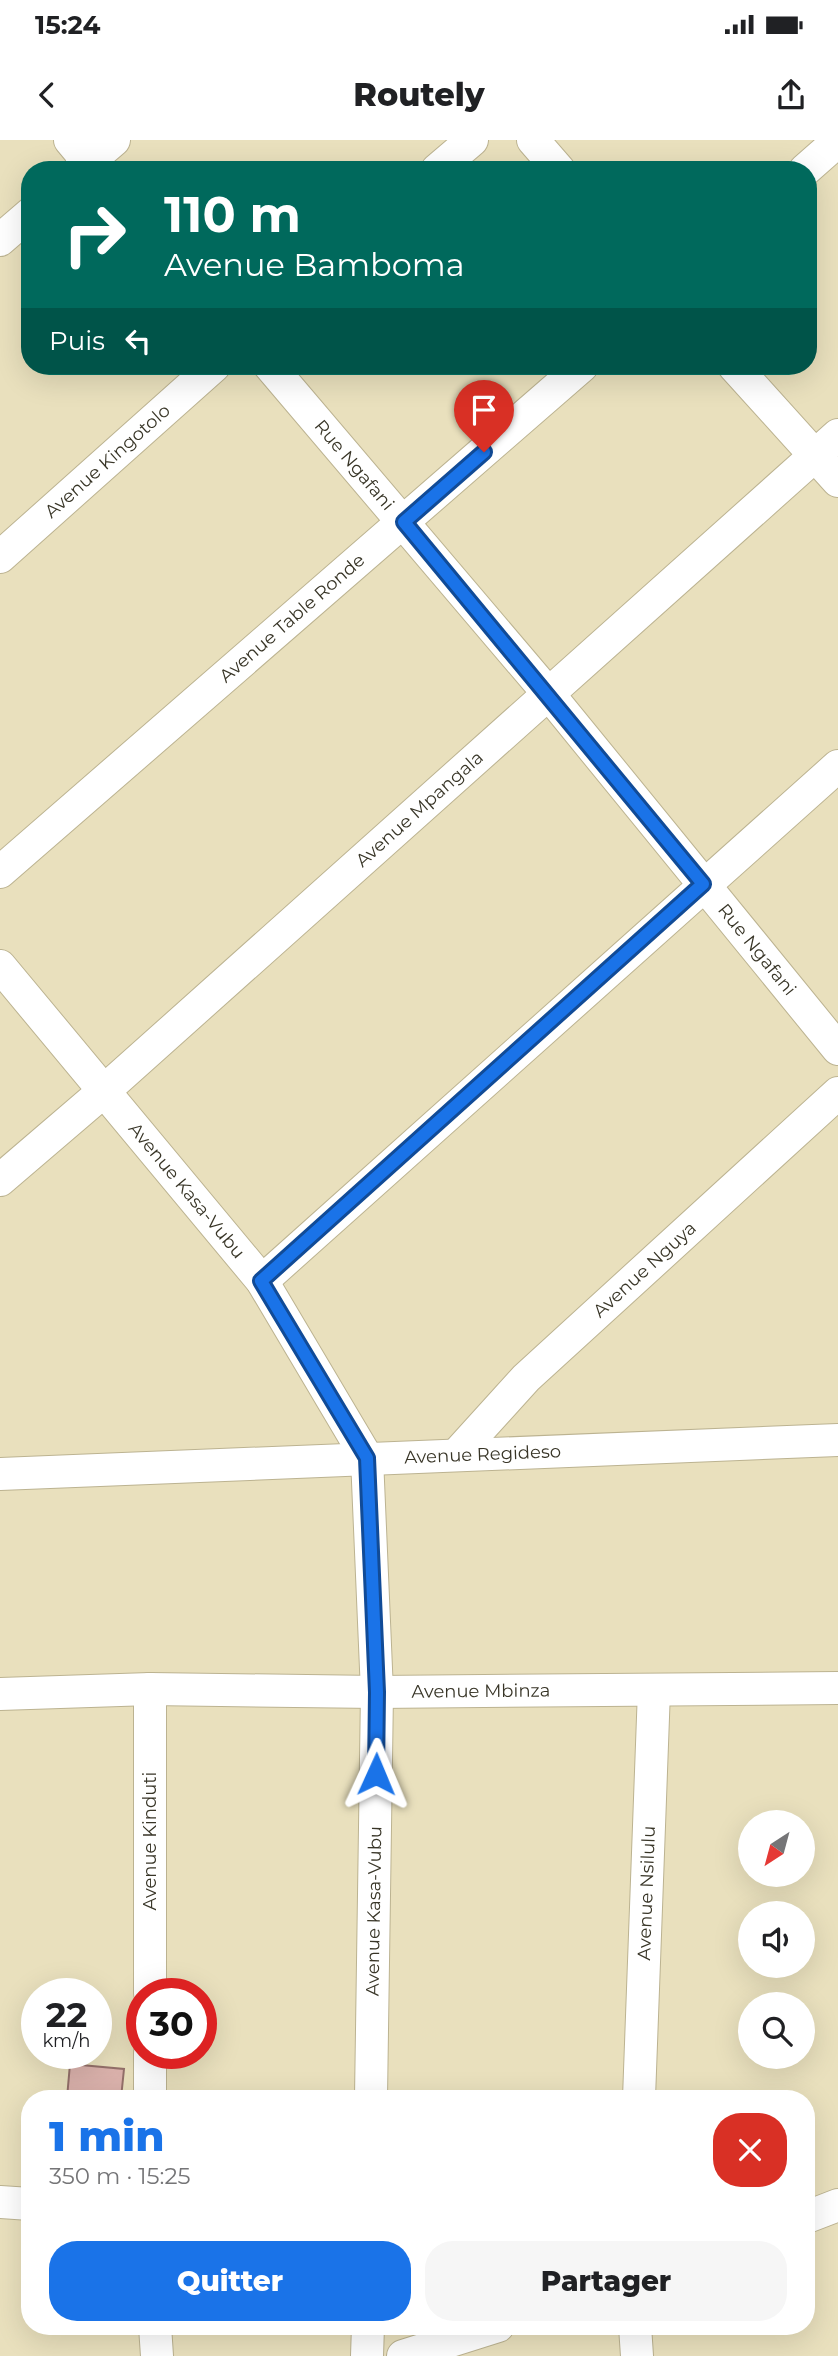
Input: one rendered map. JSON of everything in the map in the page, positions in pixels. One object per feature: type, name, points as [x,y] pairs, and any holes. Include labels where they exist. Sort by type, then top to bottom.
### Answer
[{"type":"street","points":[[83,160],[114,140]]},
{"type":"street","points":[[448,161],[471,140]]},
{"type":"street","points":[[533,140],[551,161]]},
{"type":"street","points":[[815,161],[830,148]]},
{"type":"street","points":[[0,240],[21,222]]},
{"type":"street","name":"Avenue Kingotolo","points":[[0,557],[204,375]]},
{"type":"street","name":"Rue Ngafani","points":[[278,375],[547,692],[838,1049]]},
{"type":"street","name":"Avenue Table Ronde","points":[[0,872],[572,375]]},
{"type":"street","points":[[745,375],[827,445],[838,481]]},
{"type":"street","name":"Avenue Mpangala","points":[[0,1180],[104,1091],[547,692],[827,445]]},
{"type":"street","points":[[261,1281],[838,766]]},
{"type":"street","name":"Avenue Kasa-Vubu","points":[[0,966],[261,1281],[367,1458],[377,1692],[371,2090]]},
{"type":"street","name":"Avenue Nguya","points":[[458,1453],[526,1378],[838,1093]]},
{"type":"street","name":"Avenue Regideso","points":[[0,1474],[458,1453],[838,1440]]},
{"type":"street","name":"Avenue Mbinza","points":[[0,1694],[150,1689],[377,1692],[838,1688]]},
{"type":"street","name":"Avenue Kinduti","points":[[150,1689],[150,1978]]},
{"type":"street","name":"Avenue Nsilulu","points":[[639,2090],[654,1690]]},
{"type":"street","points":[[150,2069],[150,2090]]},
{"type":"street","points":[[0,2202],[21,2203]]},
{"type":"street","points":[[815,2214],[838,2205]]},
{"type":"street","points":[[156,2335],[157,2356]]},
{"type":"street","points":[[367,2356],[368,2335]]},
{"type":"street","points":[[404,2356],[470,2335]]},
{"type":"street","points":[[636,2335],[637,2356]]},
{"type":"building","points":[[70,2069],[124,2069],[122,2090],[68,2090]]},
{"type":"route","points":[[376,1774],[377,1692],[367,1458],[261,1281],[703,884],[404,522],[484,452]]}]
